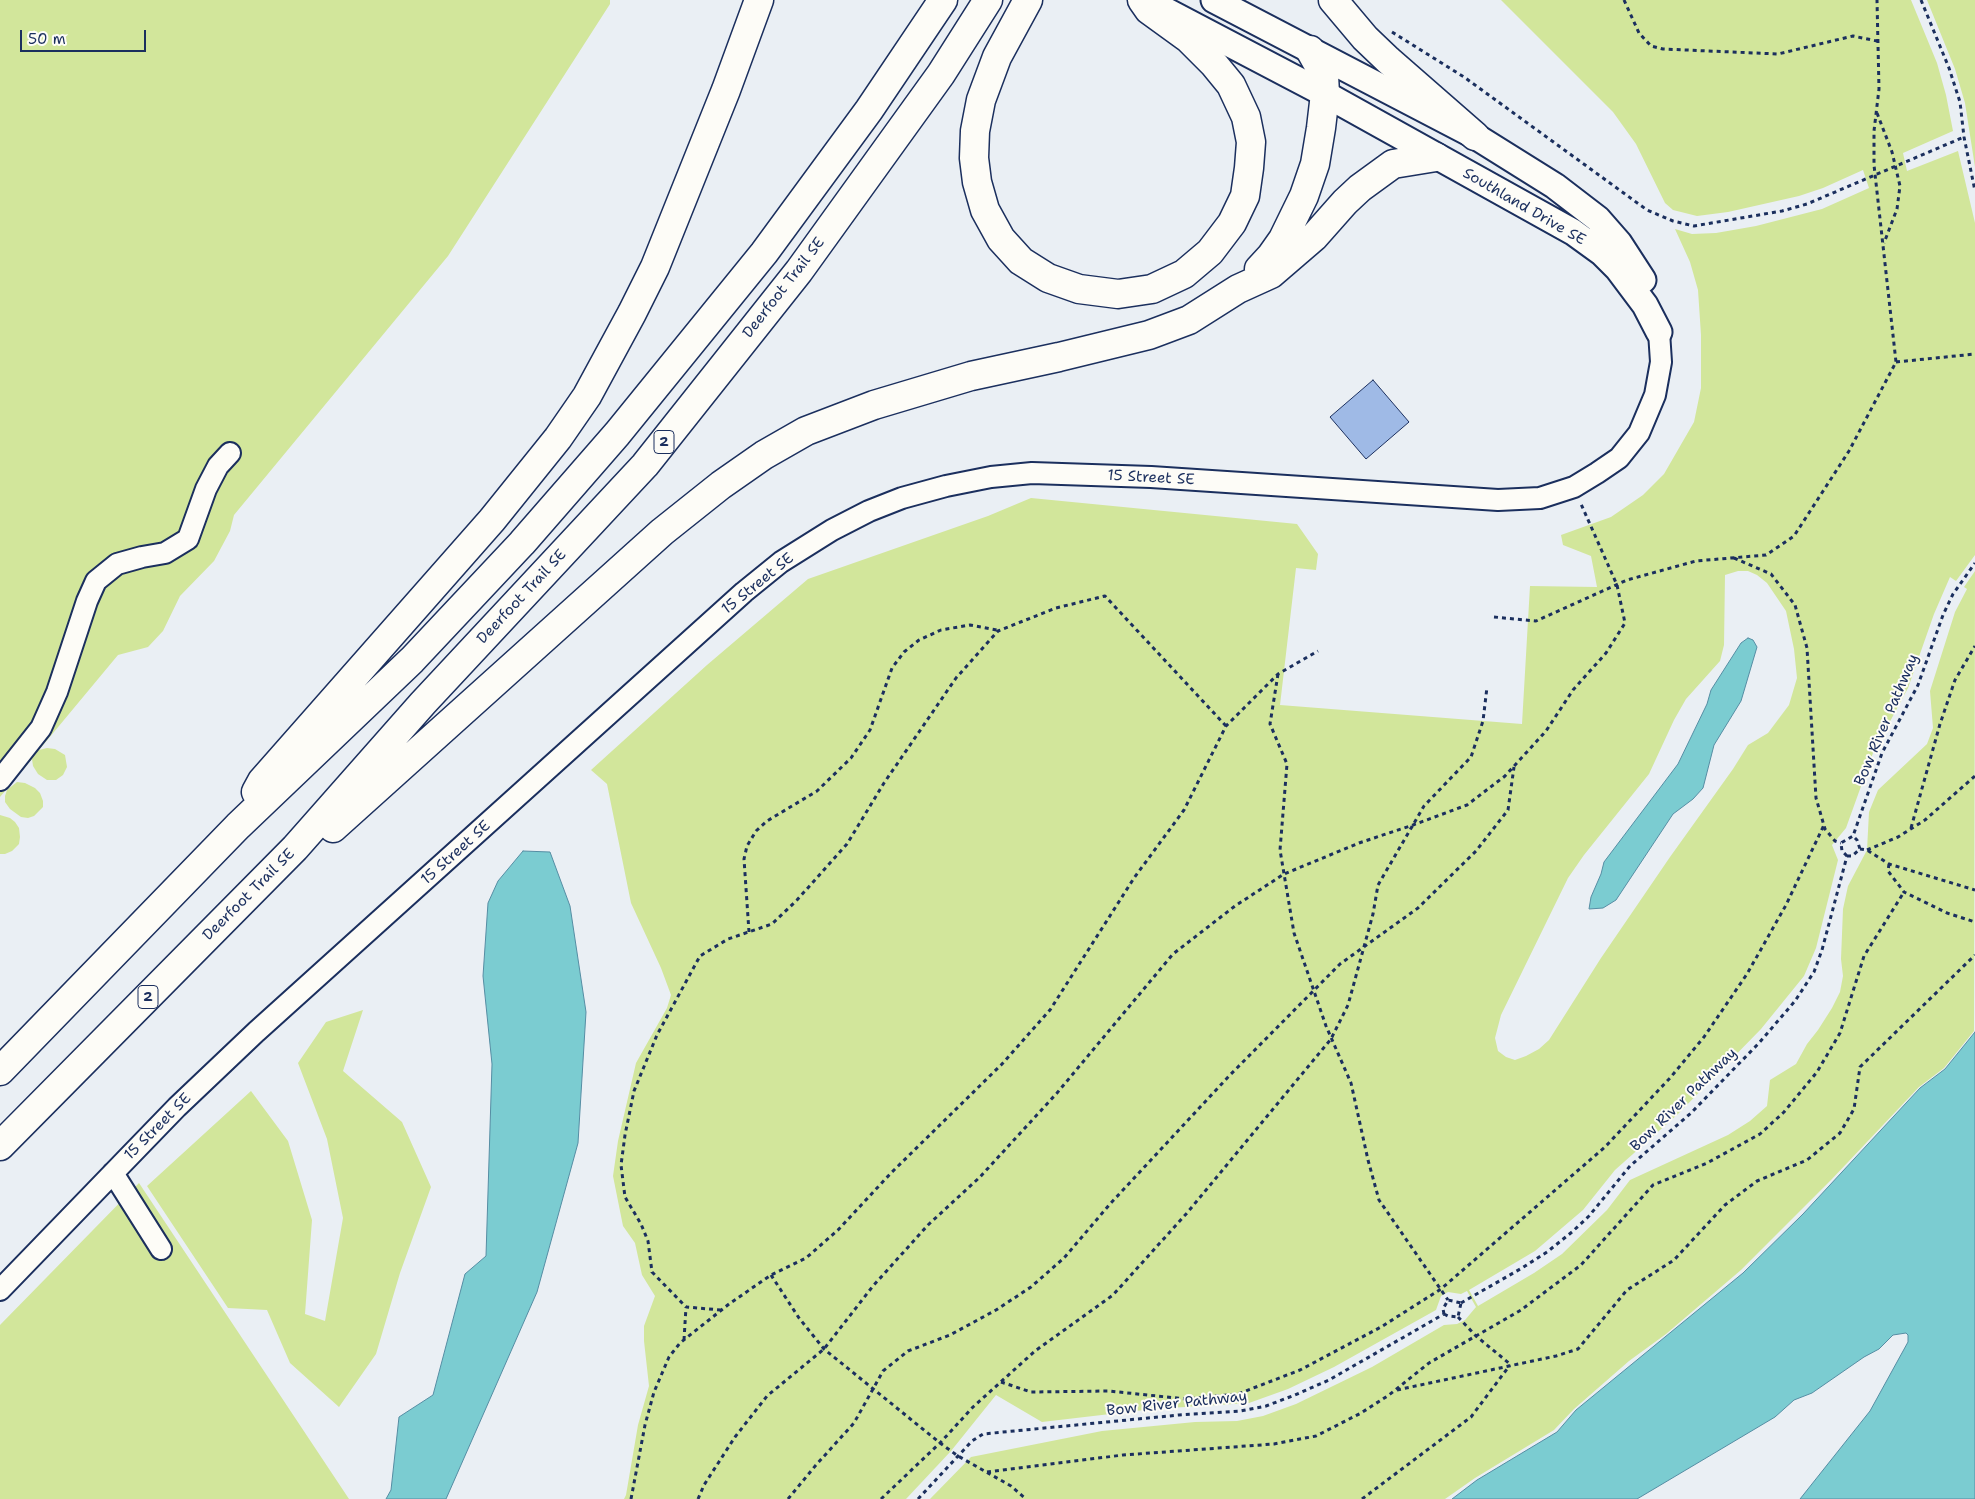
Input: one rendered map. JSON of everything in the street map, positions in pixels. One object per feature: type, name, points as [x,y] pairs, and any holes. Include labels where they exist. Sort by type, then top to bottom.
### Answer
[{"type":"highway","points":[[726,90],[729,65],[745,0]]},
{"type":"highway","points":[[238,826],[262,781],[492,520],[558,438],[587,396],[655,267],[726,90],[759,0]]},
{"type":"highway","points":[[0,1070],[238,826],[412,660],[522,543],[617,434],[764,253],[869,110],[943,0]]},
{"type":"highway","name":"Deerfoot Trail SE","points":[[0,1146],[295,848],[423,703],[645,465],[799,271],[941,74],[988,0]]},
{"type":"highway","points":[[1028,0],[997,57],[981,100],[975,131],[974,158],[977,182],[985,210],[1001,239],[1021,261],[1048,278],[1079,289],[1118,294],[1152,289],[1184,274],[1210,252],[1232,223],[1245,196],[1249,168],[1251,142],[1246,118],[1231,85],[1213,63],[1189,39],[1150,10],[1142,0]]},
{"type":"highway","points":[[1333,0],[1377,49],[1475,136]]},
{"type":"highway","points":[[1238,289],[1271,256],[1283,238],[1304,196],[1314,164],[1325,94],[1324,75],[1310,50]]},
{"type":"highway","points":[[295,848],[327,834],[662,532],[721,485],[764,455],[806,431],[874,405],[971,376],[1149,335],[1189,320],[1238,289],[1271,274],[1314,237],[1360,188],[1393,164],[1436,157]]},
{"type":"main road","name":"Southland Drive SE","points":[[1146,0],[1325,94],[1573,232],[1602,252],[1618,269],[1645,305],[1658,332]]},
{"type":"main road","name":"Southland Drive SE","points":[[1214,0],[1475,136],[1555,186],[1598,219],[1619,242],[1644,283],[1653,302],[1658,332]]},
{"type":"street","name":"15 Street SE","points":[[0,1290],[177,1108],[256,1032],[744,592],[781,562],[832,530],[869,511],[902,498],[946,486],[992,477],[1032,473],[1151,477],[1498,500],[1540,498],[1574,487],[1619,458],[1640,433],[1654,395],[1661,362],[1658,332]]},
{"type":"street","points":[[0,780],[41,728],[57,692],[87,601],[96,580],[117,564],[142,557],[165,554],[188,539],[206,489],[218,466],[230,453]]},
{"type":"street","points":[[113,1174],[161,1249]]},
{"type":"path","points":[[1624,0],[1639,33],[1651,46],[1663,49],[1778,54],[1853,36],[1877,41]]},
{"type":"path","points":[[1494,617],[1536,622],[1627,580],[1696,562],[1766,555],[1794,536],[1849,452],[1896,362],[1875,174],[1874,132],[1879,90],[1877,0]]},
{"type":"path","points":[[1920,0],[1950,68],[1960,102],[1963,115],[1964,137],[1975,191]]},
{"type":"path","points":[[1386,28],[1464,78],[1648,210],[1673,221],[1694,226],[1782,211],[1815,201],[1964,137]]},
{"type":"path","points":[[1876,112],[1892,152],[1900,186],[1897,208],[1883,243]]},
{"type":"path","points":[[1896,362],[1975,354]]},
{"type":"path","points":[[698,1499],[704,1485],[735,1437],[767,1396],[824,1349],[873,1286],[928,1226],[980,1177],[1057,1093],[1173,954],[1235,906],[1284,874],[1359,843],[1413,826],[1466,805],[1505,776],[1546,731],[1573,690],[1606,653],[1625,622],[1617,585],[1574,487]]},
{"type":"path","points":[[1733,558],[1771,574],[1795,604],[1806,648],[1816,798],[1829,836],[1841,843]]},
{"type":"path","name":"Bow River Pathway","points":[[1853,836],[1882,753],[1918,685],[1943,615],[1953,594],[1975,563]]},
{"type":"path","points":[[721,1310],[686,1307],[652,1272],[648,1241],[626,1197],[621,1165],[634,1091],[654,1043],[700,956],[728,939],[772,924],[797,900],[847,844],[884,783],[956,678],[998,630],[1056,608],[1105,596],[1226,726]]},
{"type":"path","points":[[749,932],[744,859],[747,846],[756,831],[767,821],[817,791],[851,758],[870,730],[892,668],[904,652],[919,640],[941,630],[970,625],[998,630]]},
{"type":"path","points":[[1911,828],[1940,724],[1955,680],[1975,646]]},
{"type":"path","points":[[631,1499],[654,1392],[669,1357],[684,1340],[721,1310],[770,1276],[806,1258],[838,1230],[891,1172],[1002,1064],[1050,1010],[1134,878],[1184,810],[1226,726],[1278,674],[1318,651]]},
{"type":"path","points":[[1278,674],[1270,724],[1287,764],[1280,850],[1294,933],[1331,1039],[1351,1083],[1379,1200],[1448,1300],[1461,1303],[1458,1317]]},
{"type":"path","points":[[881,1499],[940,1443],[974,1407],[1035,1351],[1113,1295],[1187,1213],[1331,1039],[1348,1005],[1378,885],[1424,806],[1471,757],[1483,721],[1487,687]]},
{"type":"path","points":[[788,1499],[854,1423],[883,1371],[908,1351],[950,1335],[996,1310],[1032,1287],[1064,1258],[1110,1204],[1183,1125],[1340,964],[1418,908],[1476,851],[1508,810],[1514,766]]},
{"type":"path","points":[[1867,850],[1898,837],[1924,820],[1975,776]]},
{"type":"path","points":[[1001,1382],[1031,1392],[1109,1391],[1186,1399],[1238,1394],[1300,1370],[1381,1327],[1441,1288],[1605,1147],[1670,1078],[1704,1037],[1747,974],[1786,905],[1824,825]]},
{"type":"path","points":[[1841,843],[1853,836],[1857,840],[1860,849]]},
{"type":"path","points":[[1841,843],[1842,851],[1847,856],[1852,856],[1860,849],[1867,850],[1889,864],[1975,890]]},
{"type":"path","name":"Bow River Pathway","points":[[1461,1303],[1541,1256],[1572,1232],[1589,1216],[1630,1166],[1691,1113],[1759,1043],[1804,989],[1814,972],[1822,950],[1847,856]]},
{"type":"path","points":[[1889,864],[1888,870],[1904,892],[1947,913],[1975,922]]},
{"type":"path","points":[[987,1472],[1123,1455],[1274,1444],[1316,1436],[1361,1413],[1395,1390],[1429,1363],[1521,1310],[1581,1265],[1653,1185],[1715,1159],[1760,1134],[1784,1112],[1817,1072],[1840,1033],[1864,956],[1904,892]]},
{"type":"path","points":[[1395,1390],[1556,1356],[1578,1349],[1626,1290],[1674,1260],[1725,1204],[1757,1181],[1807,1160],[1840,1133],[1854,1109],[1860,1067],[1975,955]]},
{"type":"path","points":[[770,1276],[799,1318],[824,1349],[940,1443],[958,1456],[1011,1486],[1026,1499]]},
{"type":"path","points":[[1448,1300],[1443,1309],[1444,1314],[1458,1317],[1476,1336],[1510,1365]]},
{"type":"path","points":[[684,1340],[686,1307]]},
{"type":"path","name":"Bow River Pathway","points":[[918,1499],[972,1441],[983,1434],[1240,1411],[1266,1406],[1329,1380],[1444,1314]]},
{"type":"path","points":[[1362,1499],[1471,1417],[1510,1365]]},
{"type":"green space","points":[[0,0],[610,0],[610,4],[448,256],[234,515],[230,531],[214,561],[180,596],[163,631],[148,647],[118,655],[39,750],[55,749],[65,755],[67,767],[63,775],[56,780],[47,780],[38,774],[33,766],[32,759],[0,797]]},
{"type":"green space","points":[[1501,0],[1911,0],[1937,63],[1953,131],[1903,153],[1907,171],[1958,151],[1975,223],[1975,555],[1956,581],[1950,577],[1934,614],[1908,688],[1873,753],[1846,828],[1832,845],[1838,860],[1816,948],[1804,976],[1761,1029],[1678,1114],[1615,1170],[1583,1210],[1535,1251],[1469,1290],[1478,1306],[1534,1273],[1562,1254],[1607,1210],[1630,1180],[1728,1135],[1750,1121],[1767,1106],[1770,1080],[1796,1064],[1807,1044],[1832,1008],[1840,992],[1843,976],[1841,959],[1843,909],[1848,886],[1867,850],[1869,812],[1878,790],[1927,744],[1933,728],[1930,691],[1955,612],[1967,589],[1964,587],[1975,571],[1974,1031],[1944,1068],[1919,1087],[1831,1180],[1741,1270],[1666,1334],[1629,1361],[1574,1409],[1554,1430],[1475,1478],[1445,1499],[930,1499],[971,1457],[1102,1431],[1195,1422],[1237,1421],[1263,1416],[1296,1404],[1372,1367],[1444,1325],[1457,1324],[1465,1320],[1476,1307],[1467,1291],[1461,1294],[1448,1292],[1441,1296],[1436,1310],[1334,1367],[1288,1389],[1249,1403],[1153,1409],[1042,1422],[996,1395],[951,1451],[906,1499],[624,1499],[638,1425],[649,1386],[644,1326],[655,1296],[642,1275],[635,1243],[623,1226],[613,1176],[618,1141],[636,1063],[667,1008],[671,995],[661,968],[631,903],[607,784],[591,770],[707,665],[808,579],[988,516],[1031,498],[1297,524],[1318,554],[1316,570],[1296,568],[1280,705],[1522,724],[1530,586],[1597,587],[1591,556],[1563,545],[1561,535],[1611,517],[1643,495],[1664,474],[1694,422],[1701,388],[1701,335],[1698,290],[1690,262],[1675,229],[1692,234],[1716,233],[1756,226],[1822,209],[1869,188],[1863,170],[1823,188],[1799,196],[1728,212],[1697,216],[1673,210],[1665,203],[1636,144],[1613,112]],"holes":[[[1738,571],[1748,571],[1767,583],[1786,611],[1794,649],[1797,678],[1789,705],[1768,733],[1748,745],[1601,958],[1549,1040],[1539,1049],[1526,1056],[1515,1060],[1506,1057],[1498,1051],[1495,1038],[1501,1015],[1568,878],[1584,855],[1649,774],[1686,699],[1720,661],[1724,645],[1725,575]]]},
{"type":"green space","points":[[1927,0],[1975,0],[1975,167],[1965,103],[1955,69]]},
{"type":"green space","points":[[17,782],[25,783],[40,793],[43,807],[34,816],[28,818],[21,817],[10,809],[5,802],[7,790]]},
{"type":"green space","points":[[0,815],[10,818],[19,828],[19,844],[12,851],[5,854],[0,854]]},
{"type":"green space","points":[[363,1010],[343,1071],[402,1122],[431,1187],[400,1273],[376,1354],[339,1407],[290,1363],[267,1310],[228,1308],[147,1186],[251,1091],[288,1141],[312,1220],[305,1314],[325,1321],[343,1218],[327,1139],[298,1063],[326,1022]]},
{"type":"green space","points":[[139,1183],[349,1499],[0,1499],[0,1325]]},
{"type":"water","points":[[1748,638],[1753,640],[1757,647],[1741,701],[1714,745],[1703,788],[1693,799],[1673,814],[1616,900],[1603,908],[1589,909],[1591,897],[1604,862],[1678,764],[1707,704],[1711,690],[1741,643]]},
{"type":"water","points":[[523,851],[550,852],[570,906],[586,1012],[578,1143],[537,1292],[446,1499],[386,1499],[391,1490],[399,1417],[433,1395],[465,1274],[486,1256],[492,1064],[483,976],[488,903],[498,881]]},
{"type":"water","points":[[1975,1032],[1975,1499],[1800,1499],[1870,1411],[1908,1342],[1908,1335],[1906,1333],[1893,1335],[1879,1349],[1864,1357],[1812,1393],[1794,1400],[1775,1417],[1637,1499],[1452,1499],[1477,1480],[1557,1432],[1576,1410],[1743,1273],[1803,1214],[1920,1088],[1945,1069]]},
{"type":"building","points":[[1373,380],[1409,422],[1366,459],[1330,417]]}]
